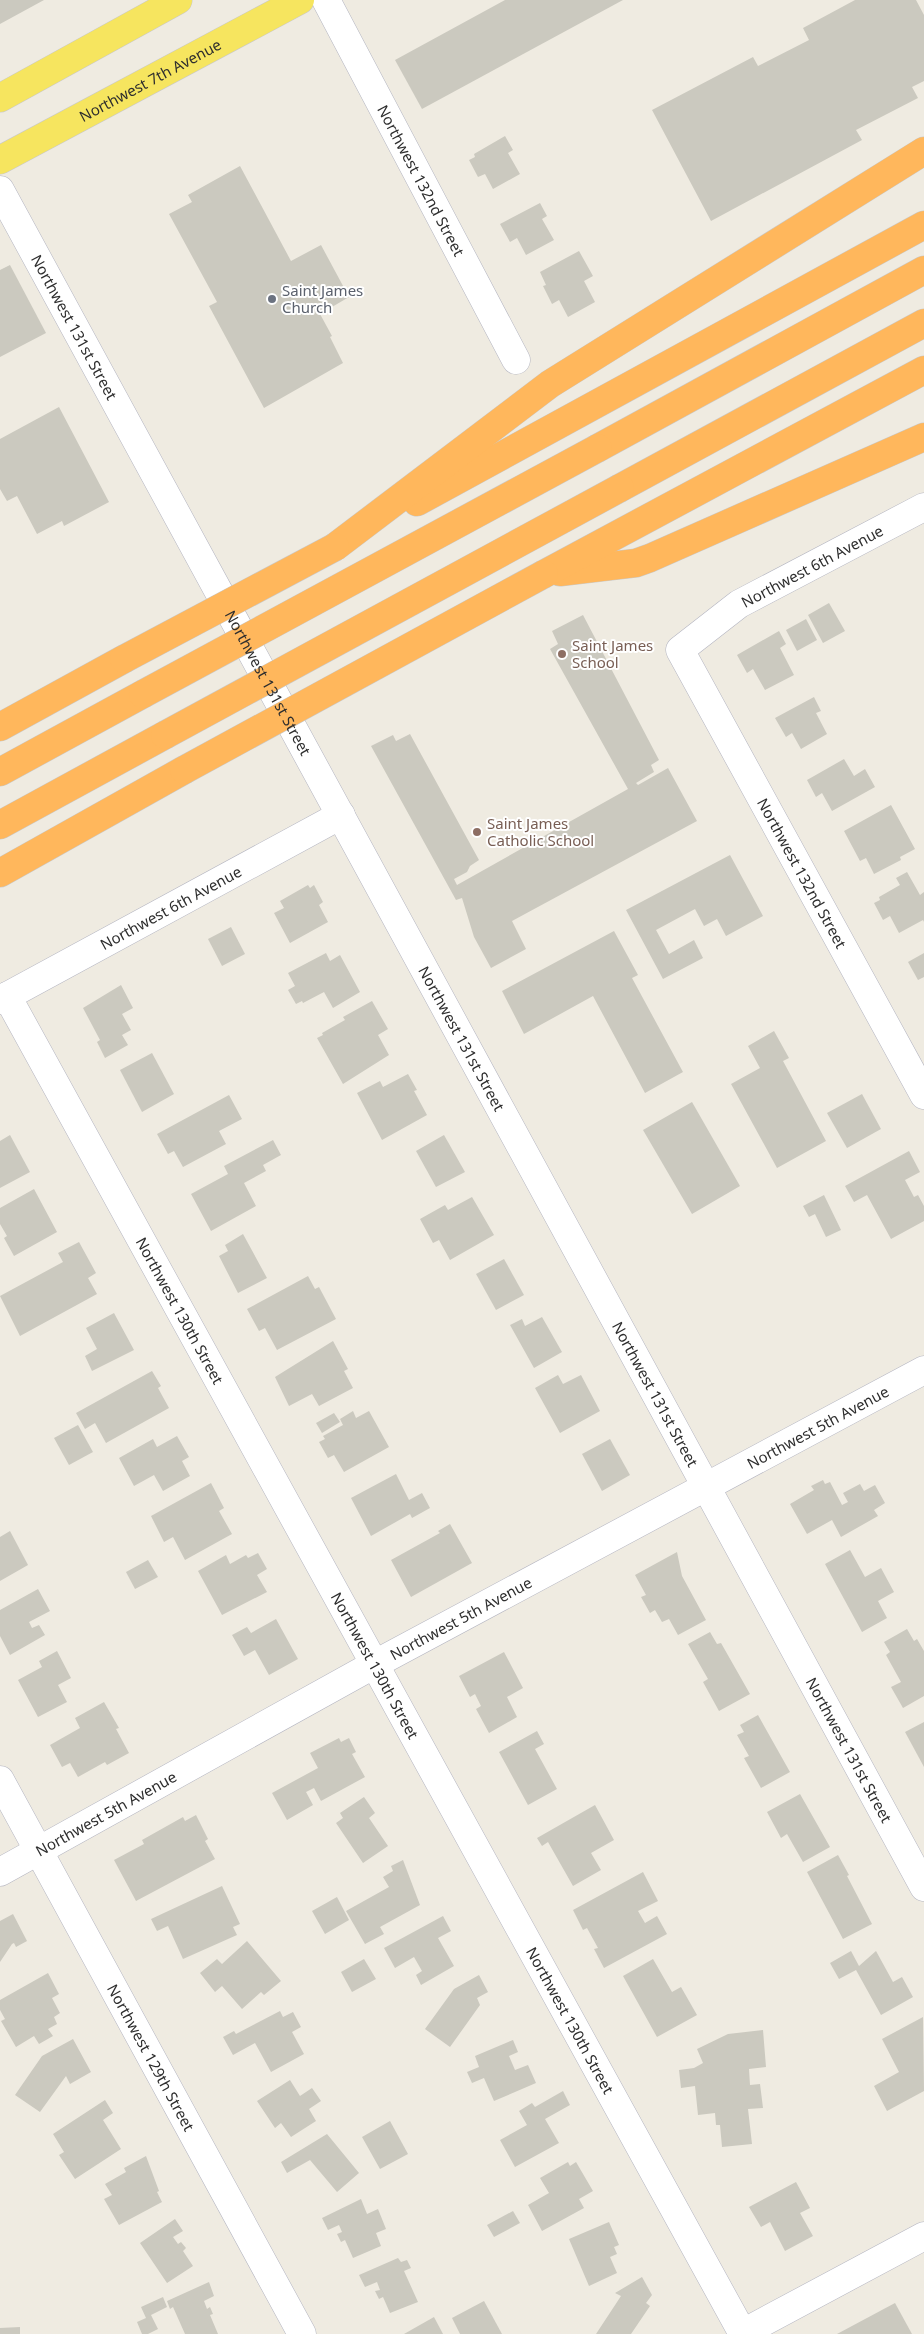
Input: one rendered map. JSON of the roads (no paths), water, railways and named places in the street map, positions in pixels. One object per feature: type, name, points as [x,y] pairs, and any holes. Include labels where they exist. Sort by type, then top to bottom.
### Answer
[{"type":"highway","points":[[335,547],[550,384],[924,151]]},
{"type":"highway","points":[[0,727],[335,547],[924,225]]},
{"type":"highway","points":[[0,772],[924,270]]},
{"type":"highway","points":[[0,825],[924,323]]},
{"type":"highway","points":[[0,872],[544,574],[924,370]]},
{"type":"highway","points":[[544,574],[636,563],[650,558],[924,437]]},
{"type":"main road","points":[[0,98],[178,0]]},
{"type":"main road","name":"Northwest 7th Avenue","points":[[0,160],[300,0]]},
{"type":"street","name":"Northwest 132nd Street","points":[[326,0],[516,360]]},
{"type":"street","name":"Northwest 131st Street","points":[[0,190],[924,1886]]},
{"type":"street","name":"Northwest 6th Avenue","points":[[680,650],[739,604],[924,507]]},
{"type":"street","name":"Northwest 132nd Street","points":[[680,650],[924,1095]]},
{"type":"street","name":"Northwest 6th Avenue","points":[[4,998],[341,815]]},
{"type":"street","name":"Northwest 130th Street","points":[[4,998],[374,1664],[742,2334]]},
{"type":"street","name":"Northwest 5th Avenue","points":[[0,1872],[374,1664],[924,1370]]},
{"type":"street","name":"Northwest 129th Street","points":[[0,1780],[302,2334]]},
{"type":"street","points":[[742,2334],[924,2236]]},
{"type":"place","name":"Saint James Church","points":[[272,299]]},
{"type":"place","name":"Saint James School","points":[[562,654]]},
{"type":"place","name":"Saint James Catholic School","points":[[477,832]]}]
